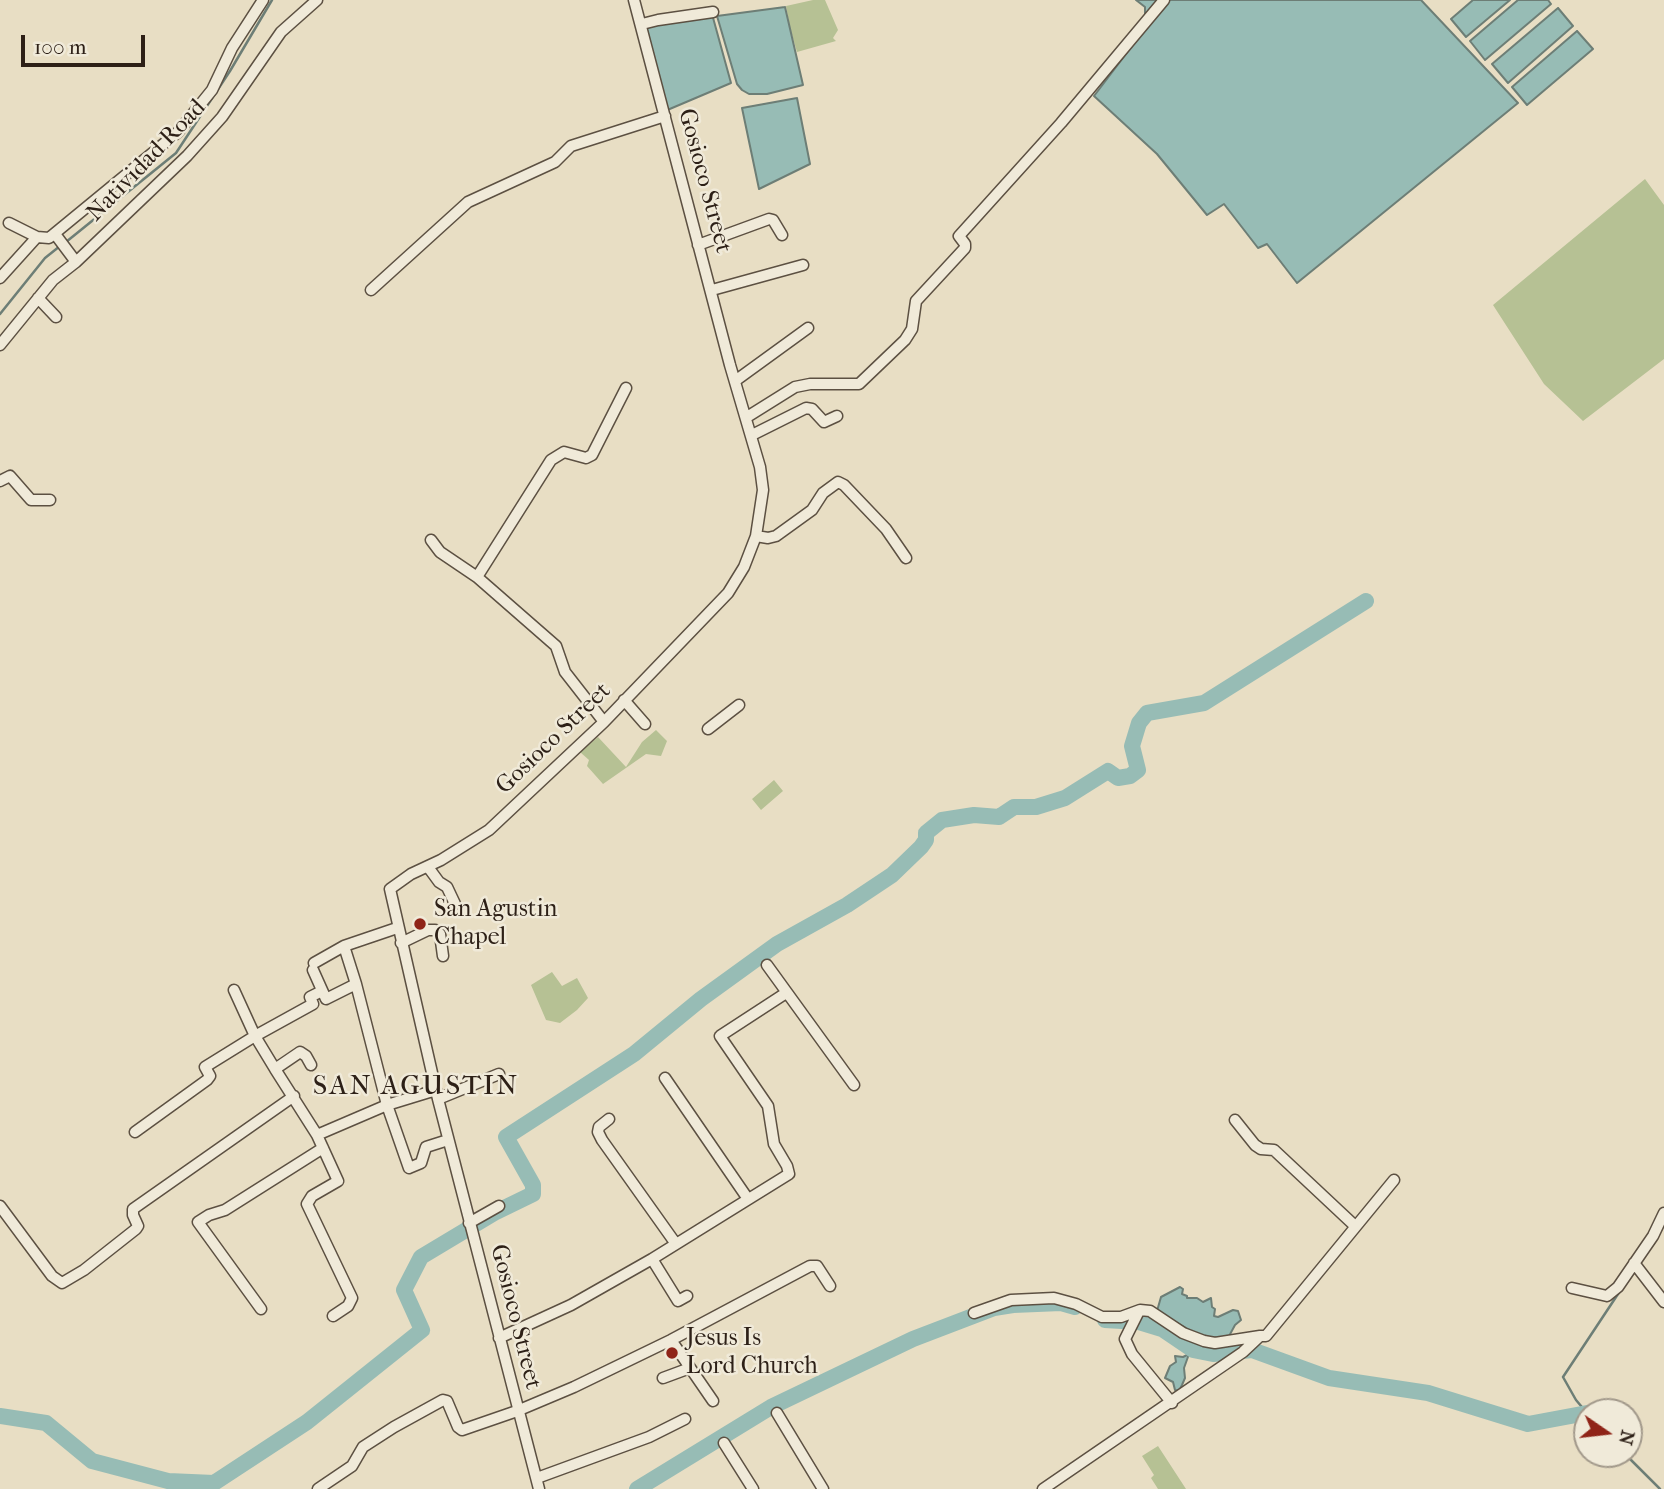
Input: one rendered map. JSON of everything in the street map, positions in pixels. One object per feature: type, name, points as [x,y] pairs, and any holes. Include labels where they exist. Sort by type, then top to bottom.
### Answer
[{"type":"street","points":[[9,223],[37,237],[57,237],[134,166],[178,132],[212,90],[232,48],[263,0]]},
{"type":"street","name":"Natividad Road","points":[[0,345],[53,280],[76,262],[187,156],[222,117],[281,32],[317,0]]},
{"type":"street","name":"Gosioco Street","points":[[538,1484],[448,1140],[390,889],[411,874],[428,867],[489,830],[604,722],[728,593],[744,566],[756,536],[763,490],[760,467],[634,0]]},
{"type":"street","points":[[747,417],[795,387],[810,384],[859,384],[905,341],[912,329],[916,301],[965,248],[959,236],[1053,132],[1164,0]]},
{"type":"street","points":[[642,24],[713,12]]},
{"type":"street","points":[[371,290],[468,202],[555,162],[571,146],[665,116]]},
{"type":"street","points":[[698,245],[769,219],[773,220],[782,235]]},
{"type":"street","points":[[0,278],[37,237]]},
{"type":"street","points":[[57,237],[76,262]]},
{"type":"street","points":[[712,290],[803,265]]},
{"type":"street","points":[[38,298],[56,317]]},
{"type":"street","points":[[735,381],[808,327]]},
{"type":"street","points":[[477,577],[551,460],[564,452],[586,458],[592,455],[626,388]]},
{"type":"street","points":[[752,435],[806,408],[812,409],[824,422],[837,416]]},
{"type":"street","points":[[0,481],[10,476],[31,500],[50,500]]},
{"type":"street","points":[[756,536],[776,536],[812,510],[823,493],[838,482],[886,528],[905,558]]},
{"type":"street","points":[[431,540],[440,552],[477,577],[556,646],[565,672],[604,722]]},
{"type":"street","points":[[624,700],[645,724]]},
{"type":"street","points":[[708,729],[739,705]]},
{"type":"street","points":[[428,867],[439,883],[447,887],[455,904]]},
{"type":"street","points":[[356,984],[326,999],[314,966],[344,946],[397,928]]},
{"type":"street","points":[[401,943],[433,929],[440,934],[443,956]]},
{"type":"street","points":[[344,946],[387,1105],[410,1168],[421,1163],[426,1147],[448,1140]]},
{"type":"street","points":[[767,965],[854,1085]]},
{"type":"street","points":[[234,990],[255,1036],[317,1135],[338,1181],[307,1200],[307,1206],[352,1297],[348,1306],[333,1316]]},
{"type":"street","points":[[135,1132],[207,1080],[210,1076],[205,1067],[313,1004],[310,996],[321,991]]},
{"type":"street","points":[[499,1338],[551,1316],[652,1259],[789,1174],[788,1166],[774,1144],[768,1106],[720,1037],[786,993]]},
{"type":"street","points":[[275,1069],[300,1052],[311,1065]]},
{"type":"street","points":[[317,1135],[387,1105],[437,1095],[499,1074]]},
{"type":"street","points":[[665,1078],[748,1199]]},
{"type":"street","points":[[0,1206],[52,1276],[62,1283],[77,1275],[136,1229],[138,1226],[132,1215],[133,1209],[294,1096]]},
{"type":"street","points":[[609,1119],[599,1128],[602,1140],[676,1244]]},
{"type":"street","points":[[1235,1120],[1255,1145],[1261,1149],[1274,1150],[1354,1225]]},
{"type":"street","points":[[261,1309],[198,1222],[225,1210],[323,1148]]},
{"type":"street","points":[[974,1312],[1011,1300],[1043,1298],[1076,1304],[1102,1317],[1121,1317],[1140,1310],[1150,1311],[1183,1333],[1204,1341],[1215,1343],[1257,1339],[1266,1336],[1354,1225],[1394,1180]]},
{"type":"street","points":[[470,1226],[499,1206]]},
{"type":"street","points":[[1572,1288],[1606,1296],[1618,1287],[1653,1236],[1664,1213]]},
{"type":"street","points":[[652,1259],[678,1301],[687,1296]]},
{"type":"street","points":[[1634,1263],[1664,1302]]},
{"type":"street","points":[[318,1489],[352,1466],[363,1447],[443,1400],[447,1401],[457,1427],[462,1430],[517,1411],[671,1340],[810,1266],[817,1266],[830,1286]]},
{"type":"street","points":[[1140,1310],[1125,1339],[1132,1354],[1172,1403]]},
{"type":"street","points":[[1043,1489],[1172,1403],[1244,1352],[1257,1339]]},
{"type":"street","points":[[671,1340],[713,1401]]},
{"type":"street","points":[[663,1378],[690,1368]]},
{"type":"street","points":[[777,1413],[824,1489]]},
{"type":"street","points":[[538,1484],[685,1419]]},
{"type":"street","points":[[724,1443],[753,1489]]},
{"type":"green space","points":[[825,0],[838,30],[833,38],[836,41],[797,52],[786,6]]},
{"type":"green space","points":[[1645,179],[1664,205],[1664,359],[1583,421],[1544,384],[1493,305]]},
{"type":"green space","points":[[656,730],[667,741],[661,756],[646,754],[603,784],[587,766],[589,760],[580,752],[598,737],[626,767],[642,742]]},
{"type":"green space","points":[[774,780],[783,791],[761,810],[752,799]]},
{"type":"green space","points":[[552,972],[562,986],[577,978],[588,998],[560,1023],[546,1020],[531,985]]},
{"type":"green space","points":[[1158,1446],[1186,1489],[1158,1489],[1151,1478],[1154,1475],[1142,1456]]},
{"type":"water","points":[[1136,0],[1421,0],[1518,103],[1297,283],[1267,244],[1258,248],[1224,204],[1207,215],[1157,154],[1094,96],[1145,29],[1145,7]]},
{"type":"water","points":[[1473,0],[1510,0],[1466,37],[1451,19]]},
{"type":"water","points":[[1518,0],[1548,0],[1551,4],[1485,60],[1470,41]]},
{"type":"water","points":[[785,7],[803,85],[767,94],[749,94],[737,84],[717,16]]},
{"type":"water","points":[[1558,8],[1573,26],[1508,83],[1492,64]]},
{"type":"water","points":[[712,14],[731,83],[665,111],[646,25]]},
{"type":"water","points":[[1577,31],[1593,49],[1527,105],[1512,87]]},
{"type":"water","points":[[797,98],[810,164],[759,189],[742,108]]},
{"type":"water","points":[[1180,1287],[1187,1298],[1197,1298],[1203,1302],[1211,1298],[1212,1307],[1215,1309],[1214,1316],[1238,1311],[1241,1320],[1228,1338],[1215,1339],[1198,1335],[1157,1311],[1161,1297]]},
{"type":"water","points":[[1189,1354],[1184,1368],[1185,1378],[1179,1391],[1175,1390],[1173,1382],[1165,1378],[1170,1366],[1176,1362],[1175,1356],[1183,1357]]},
{"type":"waterway","points":[[66,242],[176,153],[230,71],[272,0]]},
{"type":"waterway","points":[[0,314],[45,258],[60,246]]},
{"type":"waterway","points":[[0,1416],[46,1423],[92,1461],[168,1481],[214,1483],[307,1422],[422,1330],[404,1290],[421,1257],[496,1212],[533,1194],[533,1185],[506,1137],[634,1054],[701,999],[777,944],[847,905],[892,875],[921,847],[926,840],[926,833],[942,820],[974,815],[999,817],[1014,807],[1036,807],[1065,798],[1108,771],[1118,778],[1130,776],[1138,770],[1132,746],[1139,723],[1147,713],[1204,703],[1366,601]]},
{"type":"waterway","points":[[1575,1398],[1563,1377],[1620,1291]]},
{"type":"waterway","points":[[637,1489],[771,1407],[913,1339],[994,1308],[1061,1303],[1075,1307]]},
{"type":"waterway","points":[[1105,1320],[1139,1322],[1162,1329],[1193,1350],[1213,1354],[1252,1350],[1329,1378],[1428,1393],[1528,1424],[1573,1416]]},
{"type":"waterway","points":[[1639,1468],[1660,1489]]},
{"type":"place","name":"San Agustin Chapel","points":[[420,924]]},
{"type":"place","name":"Jesus Is Lord Church","points":[[672,1353]]},
{"type":"district","name":"SAN AGUSTIN","points":[[416,1087]]}]
